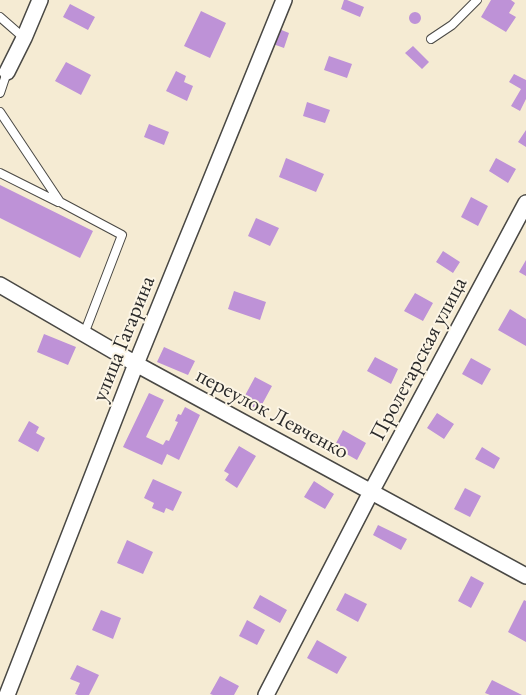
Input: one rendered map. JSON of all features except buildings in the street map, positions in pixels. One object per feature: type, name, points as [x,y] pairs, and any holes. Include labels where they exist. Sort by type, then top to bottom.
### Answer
[{"type":"street","points":[[7,72],[40,0]]},
{"type":"street","name":"улица Гагарина","points":[[9,694],[136,364],[284,0]]},
{"type":"street","name":"Пролетарская улица","points":[[266,695],[371,492],[526,203]]},
{"type":"street","name":"переулок Левченко","points":[[0,285],[136,364],[526,576]]},
{"type":"lane","points":[[431,39],[452,25],[477,0]]},
{"type":"lane","points":[[0,17],[24,38]]},
{"type":"lane","points":[[0,93],[7,72]]},
{"type":"lane","points":[[0,112],[60,202]]},
{"type":"lane","points":[[0,172],[122,234],[84,334]]}]
